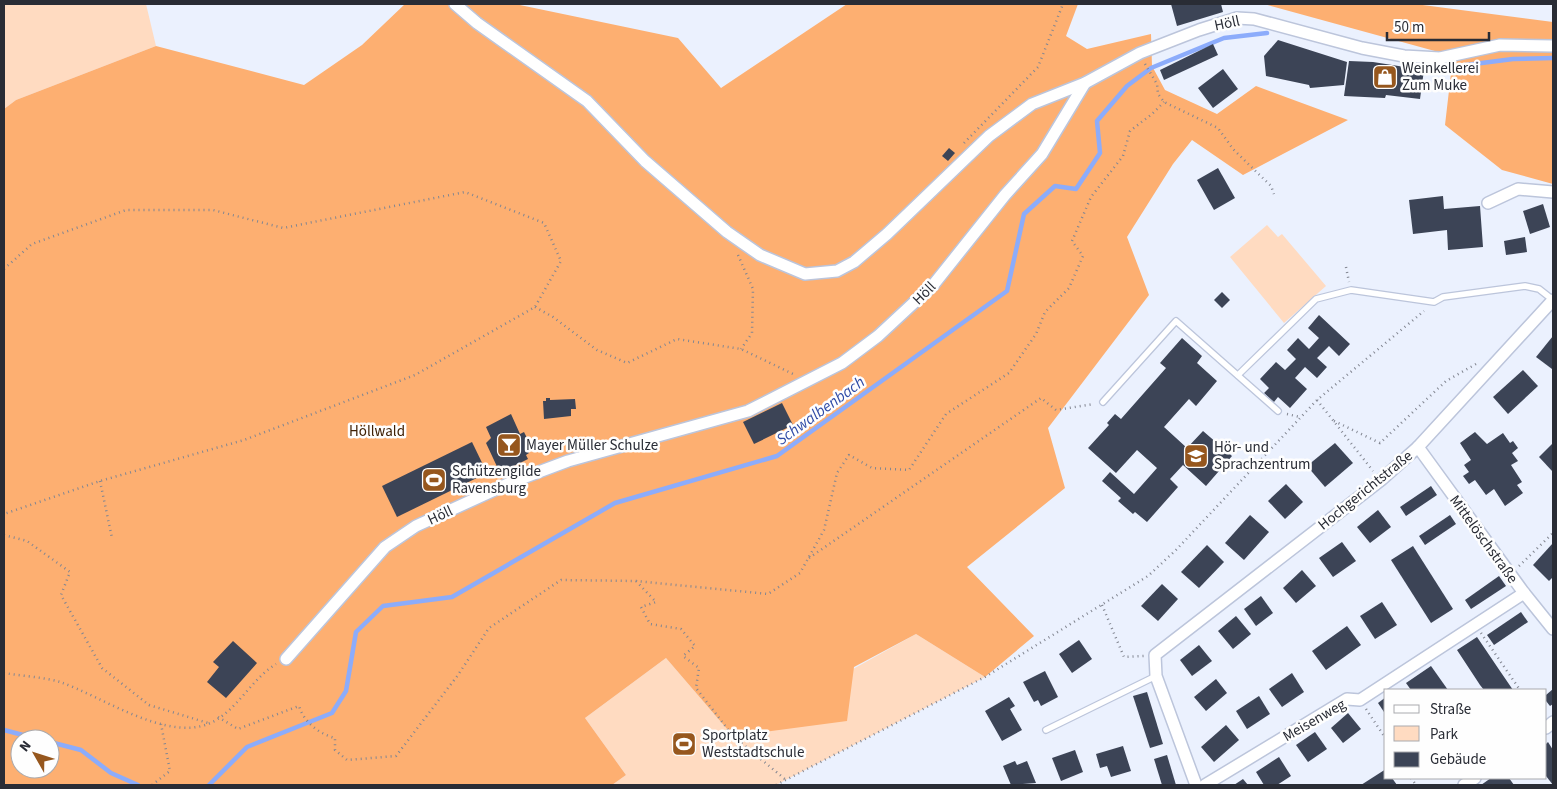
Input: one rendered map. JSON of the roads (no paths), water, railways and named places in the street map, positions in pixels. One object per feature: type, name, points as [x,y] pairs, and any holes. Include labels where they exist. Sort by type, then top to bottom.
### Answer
[{"type":"street","points":[[455,4],[477,23],[587,101],[645,161],[727,232],[760,255],[805,274],[837,271],[854,262],[887,234],[988,136],[1032,104],[1085,83]]},
{"type":"street","name":"Höll","points":[[286,659],[385,546],[416,526],[512,482],[568,461],[748,411],[842,363],[878,336],[934,284],[1005,196],[1042,154],[1085,83],[1140,53],[1236,18],[1254,19],[1362,48],[1404,56],[1440,58],[1500,45],[1553,46]]},
{"type":"street","points":[[1488,203],[1518,189],[1553,192]]},
{"type":"street","name":"Hochgerichtstraße","points":[[1156,676],[1155,655],[1381,480],[1418,447],[1553,300]]},
{"type":"street","name":"Mittelöschstraße","points":[[1418,447],[1524,594],[1553,629]]},
{"type":"street","name":"Meisenweg","points":[[1205,785],[1347,699],[1360,700],[1524,594]]},
{"type":"street","points":[[1156,676],[1196,785]]},
{"type":"lane","name":"Hochgerichtstraße","points":[[1238,375],[1316,299],[1351,290],[1434,302],[1442,297],[1525,286],[1539,288],[1553,300]]},
{"type":"lane","points":[[1103,402],[1176,321],[1278,411]]},
{"type":"lane","points":[[1046,730],[1156,676]]},
{"type":"waterway","name":"Schwalbenbach","points":[[209,785],[247,747],[332,713],[346,691],[356,632],[383,606],[452,597],[615,503],[777,456],[1007,291],[1024,214],[1055,186],[1076,189],[1100,153],[1097,121],[1127,86],[1151,68],[1224,38],[1267,33]]},
{"type":"waterway","name":"Schwalbenbach","points":[[1435,69],[1513,59],[1553,58]]},
{"type":"waterway","name":"Schwalbenbach","points":[[4,730],[10,732]]},
{"type":"waterway","name":"Schwalbenbach","points":[[60,745],[81,750],[111,773],[138,785]]},
{"type":"place","name":"Weinkellerei Zum Muke","points":[[1385,77]]},
{"type":"place","name":"Mayer Müller Schulze","points":[[509,445]]},
{"type":"place","name":"Hör- und Sprachzentrum","points":[[1196,456]]},
{"type":"place","name":"Schützengilde Ravensburg","points":[[434,480]]},
{"type":"place","name":"Sportplatz Weststadtschule","points":[[684,744]]},
{"type":"park label","name":"Höllwald","points":[[377,431]]}]
